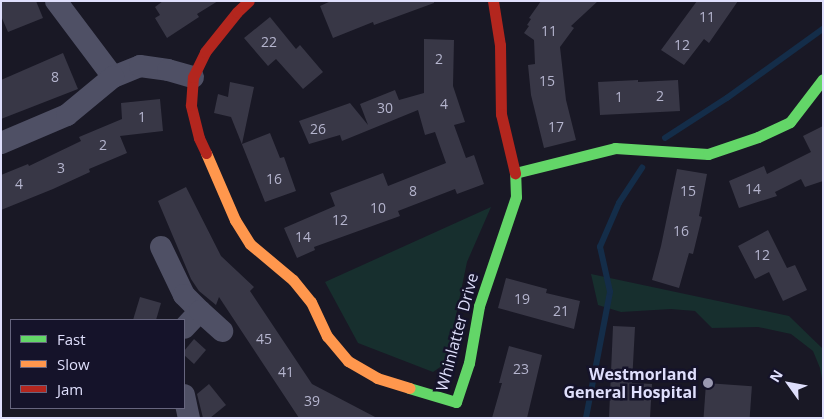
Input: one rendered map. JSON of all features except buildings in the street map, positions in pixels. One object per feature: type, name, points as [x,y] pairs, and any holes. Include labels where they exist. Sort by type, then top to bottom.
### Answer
[{"type":"street","points":[[56,1],[113,77]]},
{"type":"street","name":"Whinlatter Drive","points":[[250,1],[237,12],[205,52],[192,77],[191,105],[199,138],[235,220],[250,244],[276,268],[293,280],[311,302],[327,336],[348,361],[377,378],[453,410],[468,363],[479,306],[516,197],[515,173],[501,114],[500,45],[493,1]]},
{"type":"street","points":[[1,143],[67,115],[113,77],[140,66],[168,70],[192,77]]},
{"type":"street","points":[[515,173],[615,148],[708,154],[758,137],[790,122],[819,74]]},
{"type":"street","points":[[161,247],[184,295],[222,331]]},
{"type":"street","points":[[185,327],[200,311]]},
{"type":"street","points":[[185,400],[189,418]]},
{"type":"green space","points":[[491,207],[467,262],[446,363],[433,372],[358,343],[325,282]]},
{"type":"green space","points":[[591,274],[789,316],[823,349],[823,384],[820,368],[813,351],[791,334],[758,327],[712,328],[695,311],[671,309],[621,312],[598,305]]},
{"type":"waterway","points":[[665,138],[727,98],[823,29]]},
{"type":"waterway","points":[[586,418],[610,292],[600,247],[619,203],[642,168]]},
{"type":"traffic: fast","points":[[515,173],[615,148],[708,154],[758,137],[790,122],[823,79]]},
{"type":"traffic: fast","points":[[409,388],[456,402],[469,363],[479,306],[516,197],[515,173]]},
{"type":"traffic: slow","points":[[206,153],[235,220],[250,244],[293,280],[311,302],[327,336],[348,361],[377,378],[409,388]]},
{"type":"traffic: jam","points":[[206,153],[199,138],[191,105],[193,77],[205,52],[237,12],[249,1]]},
{"type":"traffic: jam","points":[[493,1],[500,45],[501,114],[515,173]]},
{"type":"place","name":"Westmorland General Hospital","points":[[708,383]]}]
